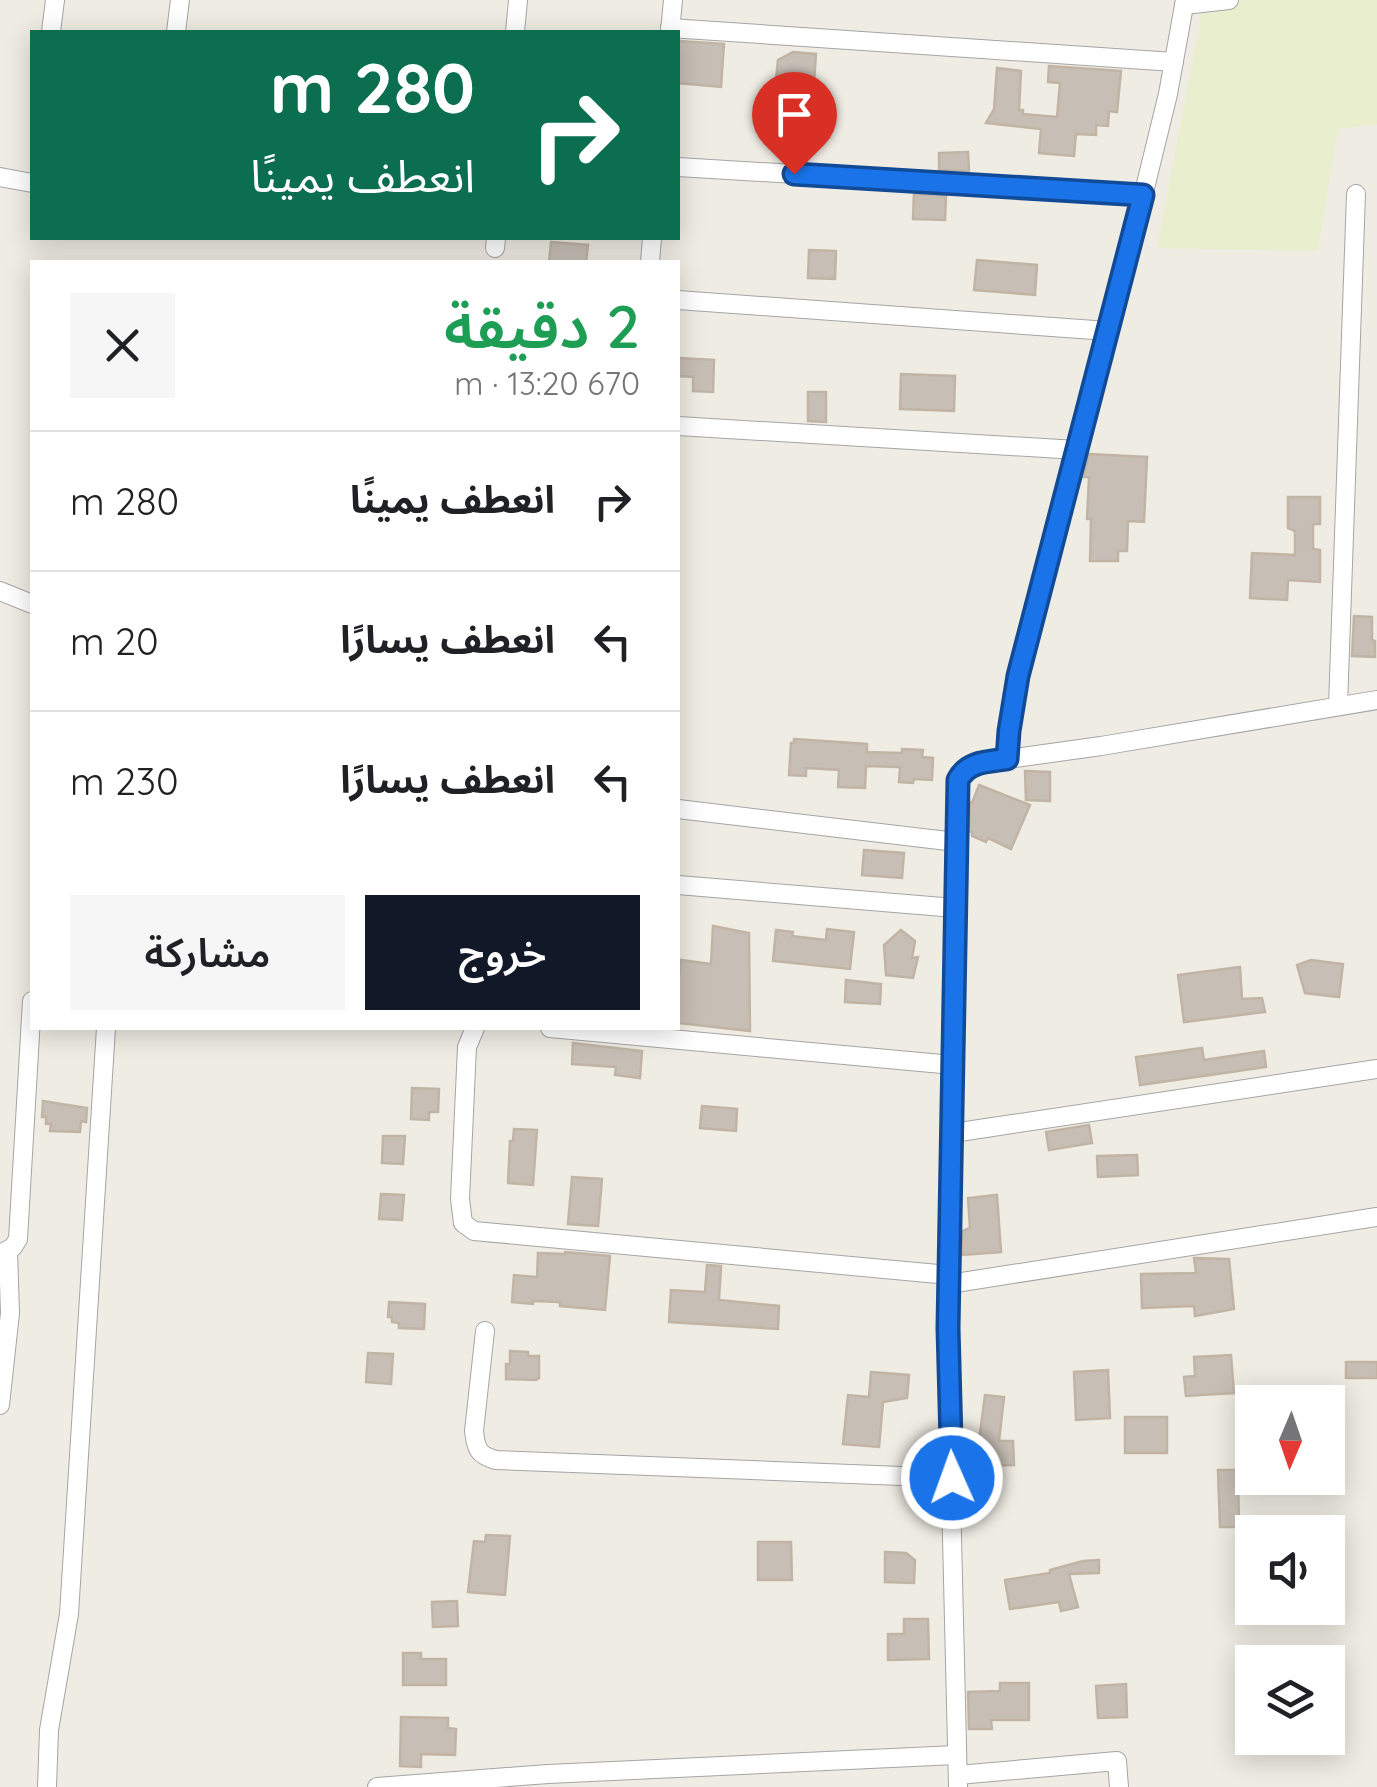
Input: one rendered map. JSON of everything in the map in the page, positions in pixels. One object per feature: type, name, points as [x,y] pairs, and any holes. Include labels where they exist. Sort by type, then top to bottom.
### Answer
[{"type":"street","points":[[51,30],[55,0]]},
{"type":"street","points":[[176,30],[180,0]]},
{"type":"street","points":[[515,30],[518,0]]},
{"type":"street","points":[[670,30],[672,0]]},
{"type":"street","points":[[1007,759],[1018,676],[1143,195],[1185,2],[1229,0]]},
{"type":"street","points":[[680,31],[1174,62]]},
{"type":"street","points":[[680,167],[1143,195]]},
{"type":"street","points":[[0,178],[30,183]]},
{"type":"street","points":[[1338,706],[1356,194]]},
{"type":"street","points":[[680,300],[1108,330]]},
{"type":"street","points":[[680,426],[1077,450]]},
{"type":"street","points":[[0,591],[30,603]]},
{"type":"street","points":[[1119,1787],[1117,1762],[958,1781],[948,1328],[958,780],[972,765],[1377,700]]},
{"type":"street","points":[[680,808],[956,842]]},
{"type":"street","points":[[680,886],[954,908]]},
{"type":"street","points":[[0,1406],[10,1312],[4,1252],[18,1239],[30,1030]]},
{"type":"street","points":[[47,1787],[49,1730],[69,1614],[106,1030]]},
{"type":"street","points":[[475,1030],[467,1047],[460,1199],[463,1224],[474,1232],[949,1280],[1377,1217]]},
{"type":"street","points":[[572,1030],[953,1065]]},
{"type":"street","points":[[953,1134],[1377,1069]]},
{"type":"street","points":[[485,1331],[474,1431],[481,1456],[496,1460],[952,1478]]},
{"type":"street","points":[[377,1787],[548,1781],[956,1755]]},
{"type":"green space","points":[[1204,0],[1377,0],[1377,124],[1338,129],[1318,251],[1157,248]]},
{"type":"building","points":[[680,41],[724,44],[721,87],[680,83]]},
{"type":"building","points":[[793,52],[816,54],[813,96],[828,96],[814,106],[813,115],[790,112],[800,92],[775,90],[778,60]]},
{"type":"building","points":[[1049,66],[1121,71],[1117,112],[1109,111],[1108,126],[1096,125],[1096,135],[1076,134],[1074,156],[1039,153],[1041,129],[986,123],[994,109],[997,68],[1021,71],[1019,110],[1023,114],[1057,117],[1060,83],[1048,82]]},
{"type":"building","points":[[968,152],[969,171],[939,170],[939,153]]},
{"type":"building","points":[[914,194],[946,196],[945,220],[913,219]]},
{"type":"building","points":[[551,242],[588,245],[586,260],[549,260]]},
{"type":"building","points":[[809,250],[836,251],[835,279],[808,278]]},
{"type":"building","points":[[977,260],[1037,265],[1035,295],[974,290]]},
{"type":"building","points":[[680,358],[714,360],[713,392],[693,391],[693,377],[680,376]]},
{"type":"building","points":[[901,374],[955,376],[954,411],[900,409]]},
{"type":"building","points":[[808,392],[826,392],[826,422],[808,421]]},
{"type":"building","points":[[1089,454],[1147,457],[1144,522],[1128,521],[1127,551],[1118,551],[1118,561],[1090,561],[1089,477],[1083,477]]},
{"type":"building","points":[[1288,497],[1320,497],[1320,524],[1313,524],[1313,549],[1320,550],[1320,582],[1288,580],[1287,600],[1250,598],[1252,553],[1295,555],[1295,531],[1288,528]]},
{"type":"building","points":[[1354,616],[1372,617],[1375,657],[1352,656]]},
{"type":"building","points":[[794,739],[867,744],[867,752],[923,750],[922,757],[933,758],[932,780],[899,782],[900,767],[866,766],[865,788],[838,787],[839,770],[806,768],[806,776],[789,775]]},
{"type":"building","points":[[1025,771],[1050,772],[1050,801],[1026,800]]},
{"type":"building","points":[[979,785],[1030,805],[1011,849],[988,838],[986,842],[972,836],[969,831],[970,802]]},
{"type":"building","points":[[864,850],[904,853],[902,878],[862,875]]},
{"type":"building","points":[[713,926],[749,933],[750,1031],[680,1023],[681,960],[711,964]]},
{"type":"building","points":[[827,929],[854,932],[850,969],[773,961],[776,930],[826,940]]},
{"type":"building","points":[[901,930],[915,941],[912,958],[918,957],[913,978],[886,975],[884,945]]},
{"type":"building","points":[[1311,960],[1343,964],[1339,997],[1305,993],[1297,965]]},
{"type":"building","points":[[1240,967],[1242,999],[1262,998],[1265,1012],[1184,1022],[1178,975]]},
{"type":"building","points":[[846,980],[881,984],[880,1004],[845,1002]]},
{"type":"building","points":[[573,1043],[642,1051],[640,1078],[615,1075],[616,1067],[572,1064]]},
{"type":"building","points":[[1202,1048],[1204,1060],[1264,1051],[1266,1067],[1140,1085],[1136,1057]]},
{"type":"building","points":[[412,1088],[439,1089],[438,1112],[429,1112],[429,1120],[411,1119]]},
{"type":"building","points":[[43,1101],[87,1108],[80,1132],[50,1131],[51,1124],[46,1124],[46,1117],[42,1117]]},
{"type":"building","points":[[702,1106],[737,1109],[736,1131],[700,1128]]},
{"type":"building","points":[[1089,1125],[1092,1143],[1049,1150],[1046,1132]]},
{"type":"building","points":[[514,1129],[537,1130],[533,1185],[508,1183]]},
{"type":"building","points":[[383,1136],[405,1136],[403,1164],[382,1163]]},
{"type":"building","points":[[1137,1155],[1138,1175],[1098,1177],[1097,1156]]},
{"type":"building","points":[[572,1177],[602,1179],[598,1226],[568,1224]]},
{"type":"building","points":[[381,1194],[404,1195],[402,1220],[379,1219]]},
{"type":"building","points":[[997,1195],[1001,1252],[962,1255],[962,1231],[970,1228],[968,1198]]},
{"type":"building","points":[[538,1253],[610,1256],[605,1310],[560,1306],[560,1302],[512,1302],[514,1275],[537,1277]]},
{"type":"building","points":[[1194,1258],[1229,1259],[1234,1309],[1195,1316],[1194,1306],[1142,1308],[1141,1274],[1196,1273]]},
{"type":"building","points":[[707,1265],[721,1266],[719,1300],[779,1306],[778,1329],[669,1322],[671,1290],[705,1292]]},
{"type":"building","points":[[389,1302],[425,1304],[424,1329],[399,1328],[399,1323],[388,1317]]},
{"type":"building","points":[[510,1351],[539,1356],[539,1378],[506,1379]]},
{"type":"building","points":[[368,1353],[393,1354],[391,1384],[366,1382]]},
{"type":"building","points":[[1231,1355],[1234,1393],[1186,1396],[1184,1377],[1195,1376],[1194,1357]]},
{"type":"building","points":[[1346,1362],[1377,1362],[1377,1378],[1346,1378]]},
{"type":"building","points":[[1108,1370],[1110,1418],[1076,1420],[1074,1372]]},
{"type":"building","points":[[871,1372],[909,1375],[907,1398],[883,1402],[879,1447],[843,1444],[848,1395],[869,1397]]},
{"type":"building","points":[[985,1395],[1004,1397],[999,1441],[1013,1441],[1014,1465],[980,1466]]},
{"type":"building","points":[[1125,1417],[1167,1417],[1167,1453],[1125,1453]]},
{"type":"building","points":[[1218,1470],[1235,1470],[1239,1515],[1235,1515],[1235,1527],[1220,1527]]},
{"type":"building","points":[[486,1535],[510,1536],[505,1595],[468,1592],[474,1541],[485,1542]]},
{"type":"building","points":[[758,1542],[791,1542],[792,1580],[758,1580]]},
{"type":"building","points":[[885,1552],[906,1553],[915,1560],[914,1583],[885,1582]]},
{"type":"building","points":[[1099,1560],[1099,1573],[1069,1574],[1078,1607],[1061,1611],[1059,1602],[1010,1609],[1005,1580]]},
{"type":"building","points":[[457,1601],[458,1626],[433,1627],[432,1602]]},
{"type":"building","points":[[904,1619],[928,1619],[929,1659],[888,1660],[888,1634],[904,1634]]},
{"type":"building","points":[[403,1653],[421,1653],[421,1659],[446,1659],[446,1685],[403,1685]]},
{"type":"building","points":[[1000,1683],[1029,1683],[1029,1720],[991,1720],[992,1729],[969,1729],[968,1692],[1000,1691]]},
{"type":"building","points":[[1126,1684],[1127,1717],[1098,1718],[1096,1686]]},
{"type":"building","points":[[401,1717],[448,1718],[448,1728],[456,1729],[455,1755],[421,1754],[421,1767],[400,1766]]},
{"type":"route","points":[[794,174],[1143,195],[1018,676],[1007,759],[972,765],[958,780],[948,1328],[952,1478]]}]
